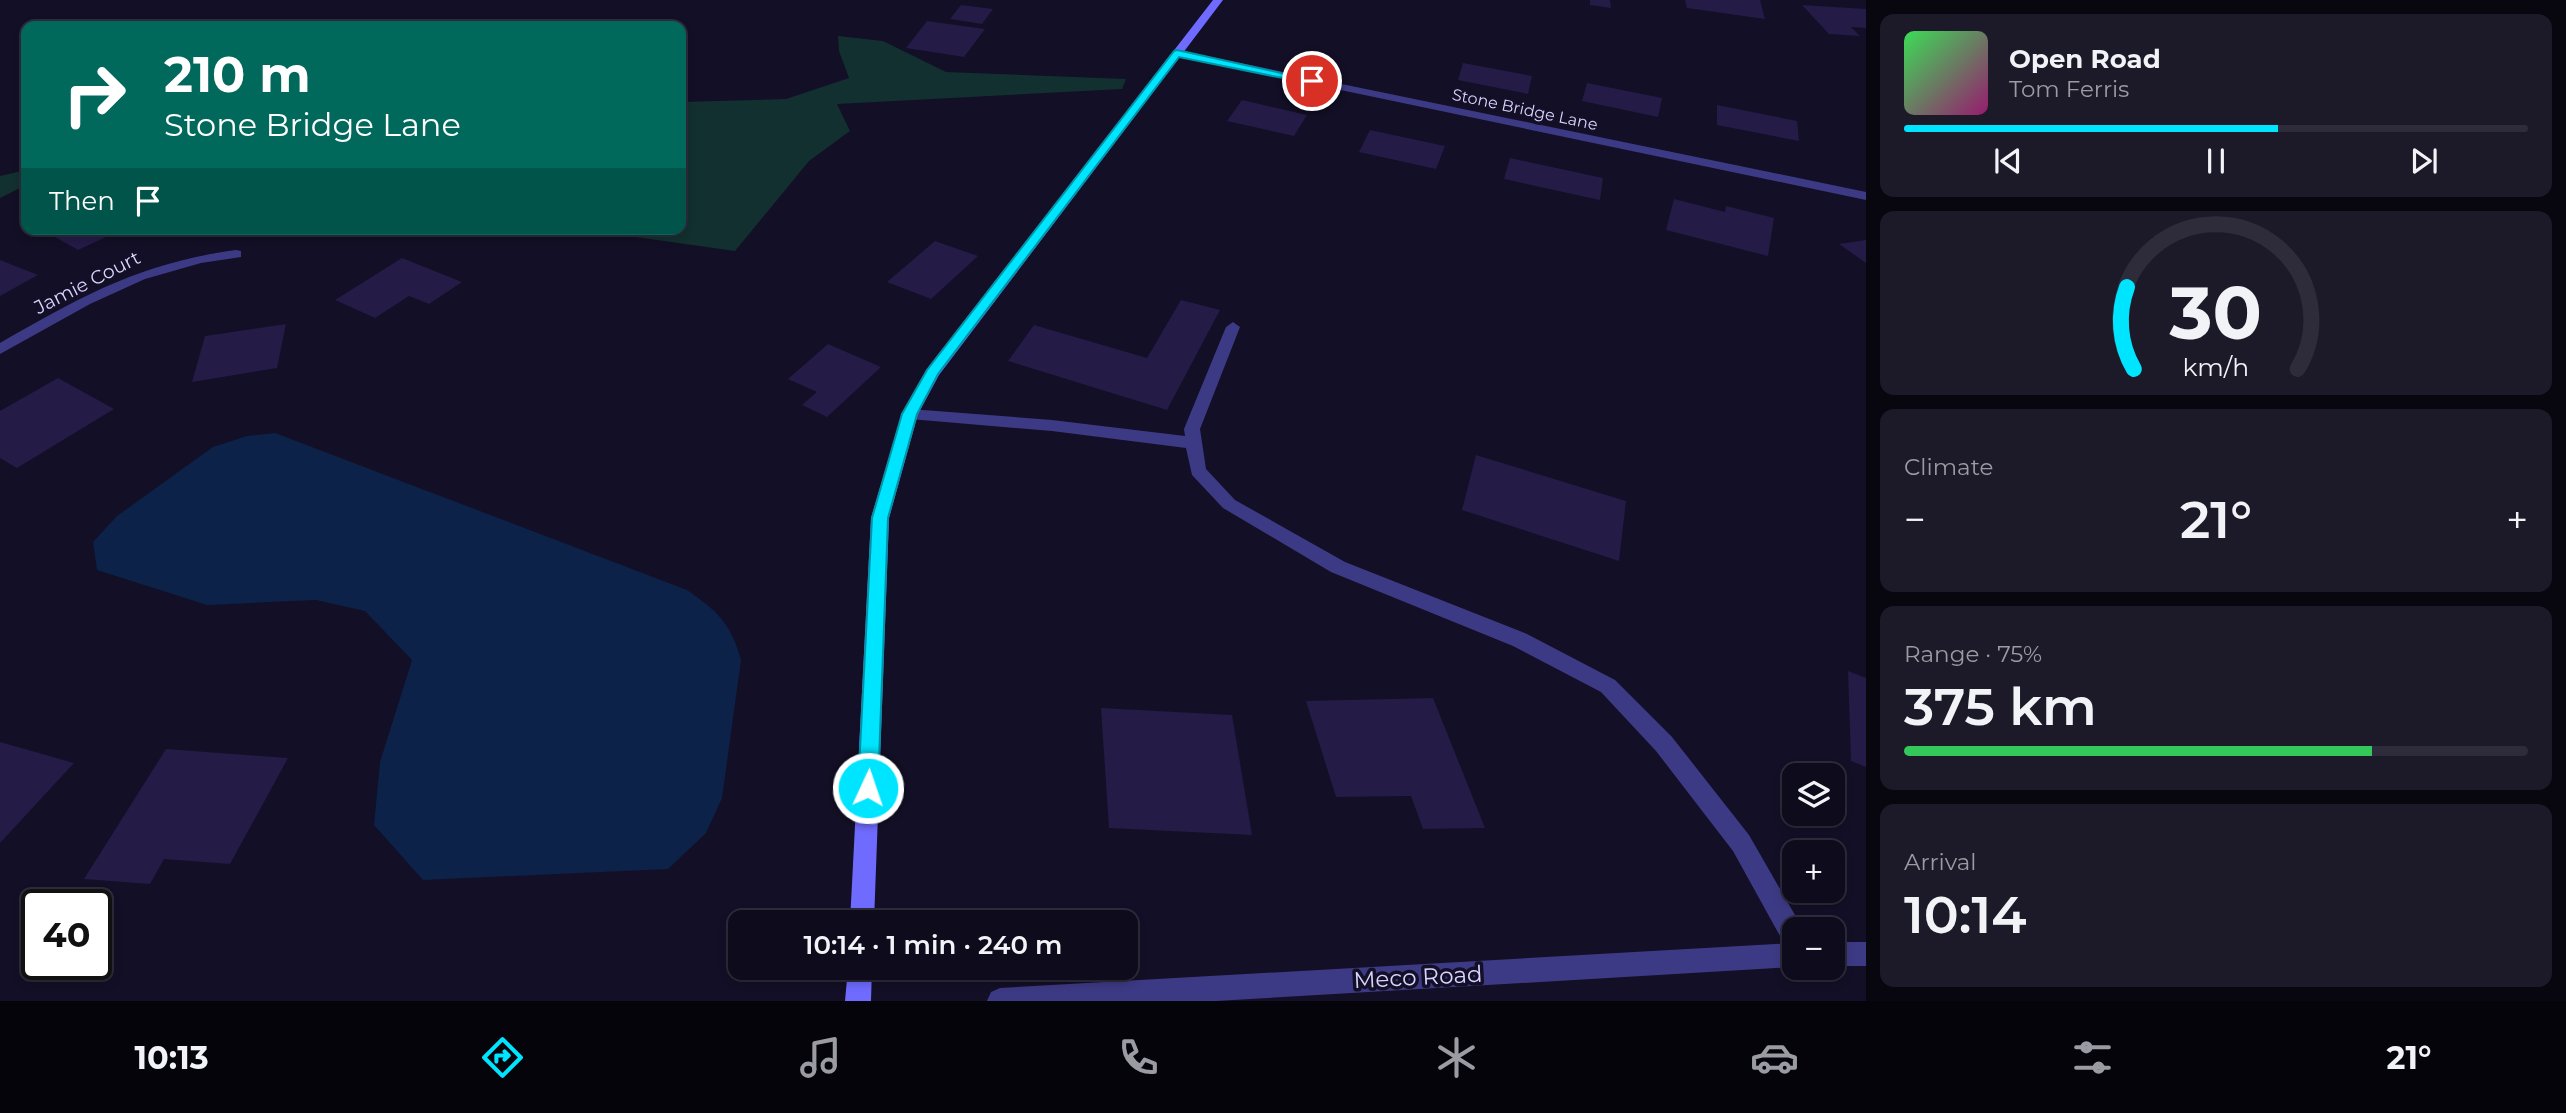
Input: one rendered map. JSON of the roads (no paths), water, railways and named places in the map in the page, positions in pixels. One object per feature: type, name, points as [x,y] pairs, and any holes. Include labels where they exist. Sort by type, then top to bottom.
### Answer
[{"type":"street","points":[[863,910],[880,518],[910,414],[932,373],[1218,0]]},
{"type":"street","name":"Stone Bridge Lane","points":[[1177,53],[1866,196]]},
{"type":"street","name":"Jamie Court","points":[[0,349],[131,278],[168,264],[236,254]]},
{"type":"street","points":[[1233,327],[1192,429],[1198,471],[1229,504],[1338,567],[1520,639],[1608,686],[1664,744],[1741,843],[1783,917]]},
{"type":"street","points":[[910,414],[990,421],[1044,422],[1194,443]]},
{"type":"street","points":[[1845,954],[1866,954]]},
{"type":"street","name":"Meco Road","points":[[1000,1001],[1782,956]]},
{"type":"street","points":[[858,1001],[859,980]]},
{"type":"water","points":[[275,433],[687,590],[715,612],[733,636],[741,660],[722,798],[706,833],[668,869],[423,880],[374,825],[380,762],[412,660],[365,611],[316,600],[207,605],[97,570],[93,542],[117,516],[213,447],[247,436]]}]
